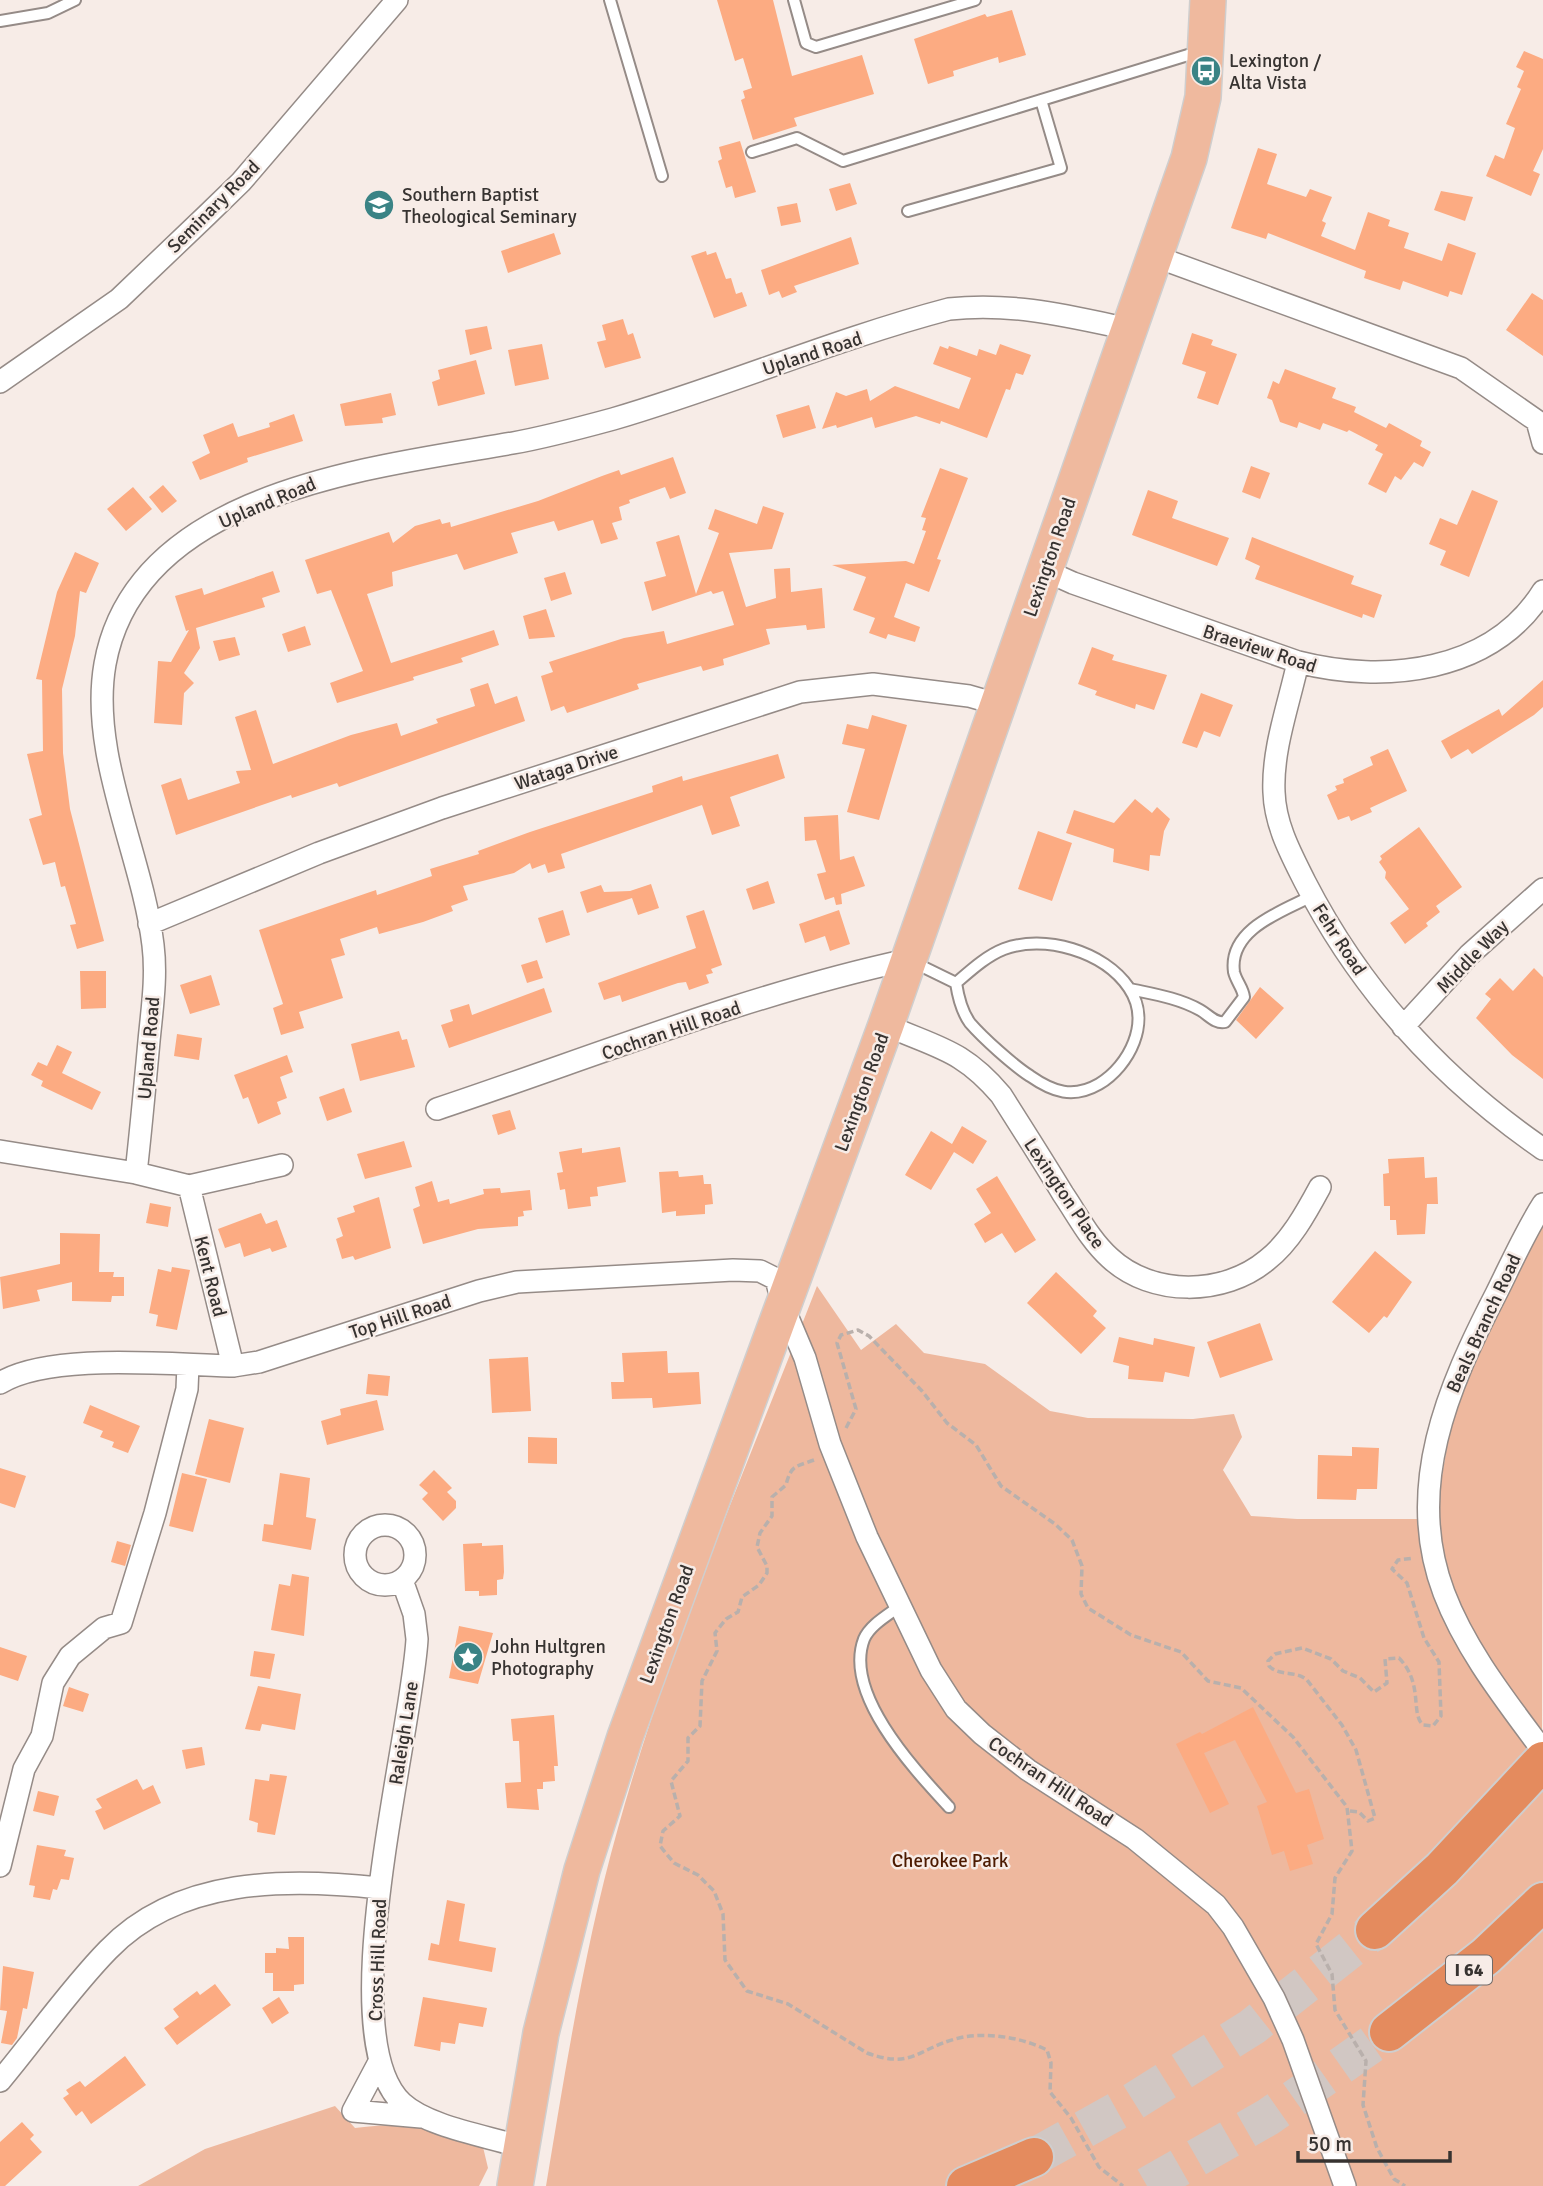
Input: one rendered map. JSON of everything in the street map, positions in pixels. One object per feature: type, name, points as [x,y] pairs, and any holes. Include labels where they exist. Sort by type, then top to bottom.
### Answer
[{"type":"highway","points":[[1375,1930],[1442,1869],[1543,1761]]},
{"type":"highway","name":"I 64","points":[[1389,2032],[1486,1956],[1543,1902]]},
{"type":"highway","points":[[966,2186],[1034,2157]]},
{"type":"main road","name":"Lexington Road","points":[[515,2186],[541,2033],[582,1870],[625,1737],[886,1025],[1189,158],[1203,97],[1208,0]]},
{"type":"street","name":"Seminary Road","points":[[0,383],[119,299],[241,182],[397,0]]},
{"type":"street","points":[[1154,256],[1461,368],[1540,420],[1543,443]]},
{"type":"street","name":"Upland Road","points":[[136,1173],[154,983],[149,924],[104,730],[102,699],[105,663],[120,620],[136,592],[157,567],[194,536],[275,495],[334,475],[568,431],[949,309],[980,306],[1039,309],[1129,330]]},
{"type":"street","name":"Braeview Road","points":[[1044,570],[1086,588],[1298,662],[1330,670],[1384,673],[1439,665],[1458,659],[1503,634],[1543,590]]},
{"type":"street","name":"Fehr Road","points":[[1298,662],[1279,743],[1274,795],[1287,846],[1312,896],[1352,961],[1403,1027],[1459,1084],[1543,1149]]},
{"type":"street","name":"Wataga Drive","points":[[149,924],[319,853],[442,808],[800,692],[873,684],[969,696],[997,704]]},
{"type":"street","name":"Middle Way","points":[[1403,1027],[1469,955],[1543,888]]},
{"type":"street","name":"Cochran Hill Road","points":[[438,1109],[611,1051],[658,1031],[843,974],[907,960]]},
{"type":"street","name":"Lexington Place","points":[[886,1025],[953,1051],[984,1075],[1001,1095],[1091,1238],[1111,1259],[1142,1278],[1192,1287],[1239,1278],[1269,1259],[1287,1240],[1320,1187]]},
{"type":"street","points":[[0,1151],[136,1173],[189,1186],[282,1165]]},
{"type":"street","name":"Kent Road","points":[[189,1186],[233,1366]]},
{"type":"street","name":"Beals Branch Road","points":[[1543,1204],[1464,1357],[1443,1411],[1429,1477],[1428,1519],[1432,1554],[1444,1595],[1462,1632],[1543,1751]]},
{"type":"street","name":"Top Hill Road","points":[[0,1383],[42,1367],[233,1366],[260,1362],[478,1291],[517,1282],[760,1271],[776,1279],[783,1306]]},
{"type":"street","name":"Cochran Hill Road","points":[[783,1306],[805,1358],[830,1444],[867,1537],[931,1670],[956,1709],[982,1734],[1028,1770],[1135,1839],[1202,1893],[1233,1927],[1268,1987],[1293,2040],[1345,2186]]},
{"type":"street","points":[[0,1866],[24,1769],[42,1736],[53,1683],[70,1656],[104,1628],[121,1623],[155,1513],[187,1389],[188,1365]]},
{"type":"street","name":"Raleigh Lane","points":[[379,1888],[416,1652],[414,1614],[402,1580]]},
{"type":"street","name":"Cross Hill Road","points":[[0,2081],[109,1949],[158,1914],[225,1889],[279,1882],[379,1888],[373,2004],[379,2062],[392,2091],[403,2104],[425,2117],[521,2147]]},
{"type":"street","points":[[379,2062],[353,2111],[425,2117]]},
{"type":"lane","points":[[0,22],[48,13],[75,0]]},
{"type":"lane","points":[[610,0],[662,176]]},
{"type":"lane","points":[[793,0],[806,43],[816,47],[975,0]]},
{"type":"lane","points":[[752,152],[797,138],[843,161],[1207,49]]},
{"type":"lane","points":[[908,211],[1061,167],[1041,100]]},
{"type":"lane","points":[[1130,989],[1199,1009],[1217,1022],[1225,1022],[1244,997],[1234,974],[1235,959],[1248,932],[1312,896]]},
{"type":"lane","points":[[907,960],[956,983],[970,1022],[1017,1068],[1044,1086],[1069,1094],[1089,1089],[1112,1076],[1129,1056],[1138,1032],[1137,1010],[1130,989],[1112,971],[1087,955],[1059,946],[1035,943],[1003,949],[975,966],[956,983]]},
{"type":"lane","points":[[900,1606],[877,1622],[865,1638],[860,1665],[866,1690],[886,1729],[949,1807]]},
{"type":"path","points":[[1350,1811],[1359,1812],[1368,1821],[1375,1818],[1363,1769],[1346,1732],[1307,1680],[1300,1674],[1276,1672],[1268,1661],[1275,1654],[1302,1648],[1331,1659],[1343,1671],[1360,1678],[1374,1692],[1387,1683],[1385,1659],[1399,1658],[1415,1684],[1417,1718],[1423,1726],[1433,1726],[1441,1716],[1441,1668],[1424,1638],[1407,1583],[1392,1569],[1398,1560],[1432,1554]]},
{"type":"green space","name":"Cherokee Park","points":[[1543,1225],[1542,1730],[1513,1694],[1543,1756],[1543,2186],[546,2186],[577,2006],[596,1916],[638,1759],[685,1623],[817,1286],[861,1350],[896,1324],[924,1353],[985,1364],[1050,1411],[1088,1418],[1193,1419],[1234,1414],[1242,1437],[1223,1470],[1251,1516],[1297,1519],[1428,1519],[1433,1528],[1453,1412],[1481,1342]]},
{"type":"green space","points":[[335,2106],[355,2128],[421,2126],[436,2128],[467,2139],[483,2147],[488,2168],[479,2186],[138,2186],[205,2149]]},
{"type":"building","points":[[717,0],[773,0],[792,76],[862,55],[874,94],[794,118],[797,126],[753,140],[741,100],[745,98],[743,91],[752,88],[743,58],[735,61]]},
{"type":"building","points":[[1012,10],[1026,55],[999,63],[998,57],[953,71],[954,76],[928,84],[914,39],[985,14],[987,17]]},
{"type":"building","points":[[1524,51],[1543,59],[1543,149],[1533,171],[1540,174],[1531,196],[1486,176],[1495,155],[1504,159],[1515,128],[1506,124],[1521,89],[1517,87],[1524,71],[1516,67]]},
{"type":"building","points":[[740,141],[756,192],[735,198],[732,186],[726,188],[718,161],[722,159],[719,147]]},
{"type":"building","points":[[1258,148],[1277,154],[1267,184],[1306,197],[1310,189],[1332,197],[1322,221],[1326,223],[1321,236],[1355,250],[1368,212],[1390,220],[1388,226],[1409,233],[1404,248],[1442,261],[1448,243],[1476,253],[1462,295],[1450,291],[1448,297],[1403,281],[1400,290],[1364,278],[1366,271],[1268,233],[1266,239],[1231,228]]},
{"type":"building","points":[[850,183],[857,204],[836,211],[829,189]]},
{"type":"building","points":[[1441,191],[1473,197],[1465,221],[1434,210]]},
{"type":"building","points":[[797,203],[801,222],[781,226],[777,207]]},
{"type":"building","points":[[554,233],[561,254],[508,273],[501,251]]},
{"type":"building","points":[[851,237],[859,264],[794,286],[797,292],[782,298],[779,291],[769,295],[761,270]]},
{"type":"building","points":[[706,251],[707,255],[716,252],[726,279],[731,278],[736,294],[742,292],[747,306],[714,318],[691,256]]},
{"type":"building","points":[[1532,293],[1543,300],[1543,356],[1506,330]]},
{"type":"building","points":[[623,319],[628,335],[633,333],[641,358],[605,368],[597,342],[606,340],[602,325]]},
{"type":"building","points":[[487,326],[492,349],[470,355],[465,330]]},
{"type":"building","points":[[1192,333],[1213,340],[1211,345],[1237,354],[1218,405],[1197,398],[1206,372],[1182,364]]},
{"type":"building","points":[[542,344],[549,379],[515,386],[508,350]]},
{"type":"building","points":[[1000,344],[1031,355],[1023,375],[1016,373],[1010,390],[1006,389],[987,438],[941,421],[940,424],[916,416],[875,428],[872,417],[837,428],[836,425],[822,429],[836,392],[846,396],[867,389],[870,401],[895,386],[959,409],[971,378],[933,364],[940,346],[948,349],[949,346],[977,356],[979,349],[996,355]]},
{"type":"building","points":[[476,360],[485,394],[438,406],[432,382],[440,379],[438,370]]},
{"type":"building","points":[[1285,369],[1336,388],[1332,398],[1356,407],[1354,412],[1386,428],[1389,423],[1422,441],[1420,446],[1431,452],[1423,467],[1414,462],[1401,480],[1395,476],[1386,493],[1368,484],[1383,454],[1375,450],[1378,445],[1349,430],[1347,432],[1323,423],[1320,430],[1299,422],[1297,428],[1280,422],[1272,400],[1267,398],[1273,381],[1279,384]]},
{"type":"building","points":[[391,393],[396,415],[382,418],[383,423],[345,426],[340,404]]},
{"type":"building","points":[[809,405],[816,428],[783,438],[776,415]]},
{"type":"building","points":[[294,414],[303,441],[247,458],[248,462],[200,480],[192,462],[210,453],[203,435],[233,423],[238,437],[270,427],[269,423]]},
{"type":"building","points":[[673,457],[686,493],[670,499],[665,487],[629,500],[630,503],[619,507],[622,520],[612,523],[618,539],[601,544],[593,520],[558,531],[554,521],[511,533],[518,553],[464,570],[457,554],[392,572],[393,586],[367,594],[391,663],[494,630],[499,645],[461,658],[463,662],[413,677],[414,680],[337,703],[330,683],[363,671],[331,590],[317,594],[305,560],[389,532],[393,543],[415,526],[440,519],[442,524],[450,522],[451,527],[538,501],[619,470],[621,475]]},
{"type":"building","points":[[1251,466],[1270,473],[1260,499],[1242,492]]},
{"type":"building","points":[[940,468],[968,478],[937,559],[941,560],[929,592],[906,583],[894,617],[920,627],[915,642],[888,634],[886,639],[869,633],[875,618],[853,610],[866,577],[832,565],[906,561],[914,564],[926,531],[922,530],[926,518],[921,517]]},
{"type":"building","points":[[163,485],[177,501],[162,513],[149,497]]},
{"type":"building","points":[[133,487],[152,509],[126,531],[107,509]]},
{"type":"building","points":[[1148,490],[1178,501],[1172,518],[1229,538],[1217,566],[1132,535]]},
{"type":"building","points":[[1472,490],[1498,501],[1469,577],[1440,565],[1446,551],[1429,544],[1440,518],[1457,525]]},
{"type":"building","points":[[763,506],[784,513],[772,549],[729,553],[746,607],[776,598],[774,569],[790,568],[791,592],[822,588],[825,628],[807,630],[806,625],[766,629],[770,644],[723,659],[724,665],[703,671],[701,666],[637,684],[639,689],[567,713],[564,706],[551,711],[541,676],[553,672],[549,662],[624,638],[664,631],[667,644],[734,625],[723,591],[713,594],[711,591],[652,611],[644,582],[666,576],[656,542],[679,535],[696,594],[719,533],[708,529],[715,509],[757,524]]},
{"type":"building","points":[[1252,537],[1354,576],[1351,584],[1382,595],[1374,618],[1363,614],[1362,618],[1255,579],[1260,566],[1245,559]]},
{"type":"building","points":[[75,552],[99,563],[86,593],[80,591],[75,636],[62,689],[63,753],[70,809],[104,941],[77,949],[70,925],[76,924],[65,886],[61,887],[55,862],[43,865],[29,819],[42,815],[27,754],[43,751],[42,680],[36,679],[57,592]]},
{"type":"building","points":[[273,571],[280,592],[262,598],[265,607],[196,628],[200,648],[184,673],[194,683],[184,693],[182,725],[154,723],[158,661],[171,662],[189,630],[186,631],[175,596],[202,588],[204,595]]},
{"type":"building","points":[[565,572],[572,594],[551,601],[544,578]]},
{"type":"building","points":[[546,609],[555,637],[529,639],[523,616]]},
{"type":"building","points":[[305,626],[311,645],[288,652],[282,634]]},
{"type":"building","points":[[235,637],[240,655],[219,661],[213,641]]},
{"type":"building","points":[[1092,647],[1114,655],[1112,660],[1167,675],[1154,710],[1136,704],[1135,709],[1095,695],[1097,691],[1078,684]]},
{"type":"building","points":[[1543,680],[1543,707],[1534,715],[1472,754],[1468,749],[1451,759],[1441,741],[1499,709],[1502,716]]},
{"type":"building","points":[[488,683],[495,704],[517,696],[525,721],[339,787],[337,783],[292,798],[291,795],[176,835],[161,785],[181,778],[188,800],[240,783],[236,771],[251,770],[235,717],[256,710],[273,764],[351,735],[397,723],[401,736],[438,723],[436,719],[475,706],[470,689]]},
{"type":"building","points":[[1201,693],[1233,705],[1220,737],[1204,731],[1197,748],[1182,743]]},
{"type":"building","points":[[872,715],[907,725],[879,820],[847,812],[865,749],[842,744],[847,724],[868,729]]},
{"type":"building","points":[[1388,749],[1407,791],[1370,808],[1372,812],[1351,821],[1349,816],[1338,820],[1327,795],[1337,790],[1335,786],[1344,783],[1343,779],[1373,765],[1370,757]]},
{"type":"building","points":[[778,754],[785,778],[730,797],[740,826],[712,835],[702,805],[561,854],[565,868],[548,873],[545,864],[532,869],[530,863],[514,873],[463,886],[468,900],[451,906],[453,911],[379,934],[377,927],[340,939],[345,955],[331,959],[343,998],[299,1012],[304,1028],[281,1035],[273,1008],[283,1004],[259,930],[376,890],[377,895],[432,876],[430,869],[479,854],[478,851],[530,832],[653,792],[652,786],[682,776],[683,781]]},
{"type":"building","points":[[1135,799],[1152,813],[1157,807],[1170,819],[1164,831],[1160,856],[1150,855],[1149,871],[1113,862],[1114,849],[1066,833],[1074,810],[1114,823]]},
{"type":"building","points":[[838,815],[840,860],[854,856],[865,886],[841,894],[842,904],[836,905],[834,897],[825,900],[817,874],[826,872],[816,840],[805,841],[804,817]]},
{"type":"building","points":[[1419,827],[1462,887],[1436,906],[1440,912],[1426,923],[1428,926],[1405,944],[1390,923],[1409,909],[1385,878],[1386,872],[1379,862],[1382,859],[1380,856]]},
{"type":"building","points":[[1038,831],[1072,843],[1052,901],[1018,889]]},
{"type":"building","points":[[768,881],[775,903],[753,910],[746,889]]},
{"type":"building","points":[[651,884],[659,908],[638,915],[632,898],[587,913],[580,892],[601,885],[604,892],[630,891]]},
{"type":"building","points":[[563,910],[570,935],[546,943],[538,918]]},
{"type":"building","points":[[704,910],[722,965],[711,969],[713,973],[706,975],[709,983],[689,990],[686,982],[678,983],[622,1002],[620,995],[604,1000],[598,983],[696,948],[686,916]]},
{"type":"building","points":[[839,910],[850,944],[830,951],[825,936],[805,943],[799,924]]},
{"type":"building","points":[[537,960],[543,978],[527,983],[521,965]]},
{"type":"building","points":[[1534,968],[1543,977],[1543,1079],[1512,1055],[1476,1018],[1491,999],[1485,994],[1500,978],[1513,991]]},
{"type":"building","points":[[80,971],[106,971],[106,1008],[81,1009]]},
{"type":"building","points":[[211,975],[220,1005],[190,1014],[180,985]]},
{"type":"building","points":[[1260,987],[1284,1008],[1256,1039],[1236,1020]]},
{"type":"building","points":[[544,988],[552,1012],[449,1048],[441,1025],[453,1021],[450,1010],[469,1004],[472,1015]]},
{"type":"building","points":[[399,1031],[402,1040],[407,1039],[415,1067],[360,1081],[351,1044]]},
{"type":"building","points":[[177,1034],[202,1038],[199,1060],[174,1056]]},
{"type":"building","points":[[57,1045],[72,1052],[62,1073],[101,1092],[92,1110],[41,1086],[43,1081],[31,1075],[38,1062],[47,1066]]},
{"type":"building","points":[[287,1055],[293,1072],[280,1077],[287,1098],[277,1102],[281,1114],[258,1124],[248,1097],[243,1099],[234,1075]]},
{"type":"building","points":[[344,1088],[352,1112],[327,1121],[319,1097]]},
{"type":"building","points":[[510,1110],[516,1129],[498,1135],[492,1115]]},
{"type":"building","points":[[962,1126],[987,1141],[973,1164],[954,1152],[931,1190],[905,1175],[931,1131],[952,1144]]},
{"type":"building","points":[[404,1141],[412,1167],[365,1179],[357,1154]]},
{"type":"building","points":[[620,1147],[626,1182],[597,1187],[598,1196],[590,1197],[591,1206],[568,1209],[565,1189],[560,1190],[557,1173],[563,1172],[559,1152],[582,1148],[582,1153]]},
{"type":"building","points":[[1424,1157],[1425,1178],[1437,1177],[1438,1204],[1427,1204],[1425,1234],[1397,1235],[1396,1220],[1390,1220],[1390,1206],[1384,1206],[1383,1174],[1389,1173],[1388,1159]]},
{"type":"building","points":[[678,1171],[679,1177],[703,1175],[704,1184],[711,1184],[713,1204],[705,1205],[705,1214],[676,1216],[676,1211],[662,1213],[659,1172]]},
{"type":"building","points":[[997,1176],[1036,1240],[1015,1253],[1002,1233],[985,1243],[974,1224],[991,1213],[976,1189]]},
{"type":"building","points":[[432,1181],[438,1202],[449,1199],[450,1204],[484,1194],[483,1189],[500,1188],[501,1193],[530,1190],[532,1210],[523,1211],[524,1216],[518,1217],[518,1226],[478,1229],[423,1244],[413,1209],[420,1206],[415,1187]]},
{"type":"building","points":[[379,1197],[391,1248],[355,1260],[353,1256],[342,1259],[336,1239],[343,1236],[337,1218],[355,1212],[353,1206]]},
{"type":"building","points":[[150,1203],[171,1207],[168,1227],[146,1223]]},
{"type":"building","points":[[261,1213],[266,1224],[277,1220],[287,1247],[272,1252],[270,1248],[244,1257],[240,1243],[225,1248],[218,1229]]},
{"type":"building","points":[[60,1233],[100,1234],[99,1272],[114,1272],[113,1277],[124,1277],[124,1296],[112,1296],[111,1302],[72,1301],[72,1282],[37,1290],[40,1301],[3,1309],[0,1277],[60,1264]]},
{"type":"building","points":[[1375,1251],[1412,1282],[1387,1318],[1384,1316],[1369,1333],[1332,1302]]},
{"type":"building","points":[[172,1267],[190,1270],[177,1330],[156,1326],[158,1315],[149,1313],[158,1269],[171,1272]]},
{"type":"building","points":[[1056,1272],[1097,1311],[1093,1316],[1106,1328],[1081,1354],[1027,1303]]},
{"type":"building","points":[[1260,1323],[1273,1360],[1220,1378],[1207,1342]]},
{"type":"building","points":[[1119,1337],[1153,1345],[1154,1338],[1195,1347],[1189,1377],[1165,1372],[1163,1382],[1128,1379],[1129,1366],[1113,1362]]},
{"type":"building","points":[[667,1351],[668,1373],[699,1372],[701,1404],[653,1408],[652,1398],[612,1399],[611,1382],[624,1382],[622,1353]]},
{"type":"building","points":[[528,1357],[531,1411],[492,1413],[489,1359]]},
{"type":"building","points":[[368,1374],[390,1376],[388,1396],[366,1394]]},
{"type":"building","points":[[377,1400],[384,1430],[327,1445],[321,1421],[341,1415],[340,1409]]},
{"type":"building","points":[[90,1405],[140,1426],[128,1453],[112,1447],[114,1442],[100,1437],[103,1431],[83,1423]]},
{"type":"building","points":[[209,1419],[244,1428],[230,1483],[195,1474]]},
{"type":"building","points":[[528,1437],[557,1438],[557,1464],[528,1463]]},
{"type":"building","points":[[1352,1447],[1379,1448],[1377,1489],[1357,1489],[1356,1500],[1317,1499],[1318,1455],[1352,1456]]},
{"type":"building","points":[[0,1468],[26,1476],[15,1508],[0,1503]]},
{"type":"building","points":[[434,1470],[452,1488],[447,1492],[456,1501],[456,1508],[443,1521],[422,1499],[428,1493],[419,1485]]},
{"type":"building","points":[[182,1473],[207,1479],[193,1532],[169,1526]]},
{"type":"building","points":[[280,1473],[310,1478],[306,1517],[316,1519],[311,1550],[262,1541],[264,1524],[273,1525]]},
{"type":"building","points":[[117,1541],[131,1545],[125,1566],[111,1562]]},
{"type":"building","points":[[482,1543],[482,1546],[503,1545],[504,1572],[503,1579],[497,1580],[497,1595],[479,1596],[479,1591],[465,1591],[463,1544]]},
{"type":"building","points":[[292,1574],[309,1577],[304,1636],[271,1630],[279,1584],[290,1586]]},
{"type":"building","points":[[459,1626],[493,1633],[478,1684],[449,1678]]},
{"type":"building","points":[[0,1647],[27,1656],[18,1681],[0,1675]]},
{"type":"building","points":[[254,1651],[275,1654],[270,1679],[250,1676]]},
{"type":"building","points":[[258,1686],[301,1694],[295,1730],[262,1724],[260,1731],[245,1729]]},
{"type":"building","points":[[69,1687],[89,1694],[83,1712],[63,1706]]},
{"type":"building","points":[[1253,1707],[1296,1793],[1309,1789],[1324,1839],[1307,1845],[1313,1864],[1290,1871],[1284,1851],[1272,1855],[1257,1806],[1267,1802],[1235,1740],[1204,1753],[1229,1804],[1210,1813],[1176,1744],[1200,1732],[1202,1734]]},
{"type":"building","points":[[554,1715],[558,1766],[554,1766],[555,1781],[543,1782],[543,1789],[537,1789],[539,1810],[507,1808],[505,1783],[521,1782],[519,1741],[513,1741],[511,1719]]},
{"type":"building","points":[[202,1747],[205,1765],[186,1769],[182,1750]]},
{"type":"building","points":[[270,1774],[287,1776],[275,1835],[257,1832],[258,1823],[249,1820],[255,1779],[269,1781]]},
{"type":"building","points":[[137,1779],[143,1790],[153,1785],[161,1803],[104,1830],[95,1811],[102,1808],[96,1799]]},
{"type":"building","points":[[38,1791],[59,1796],[54,1816],[33,1811]]},
{"type":"building","points":[[37,1845],[66,1850],[64,1856],[74,1858],[69,1880],[61,1879],[57,1890],[53,1889],[50,1900],[33,1897],[35,1886],[29,1885]]},
{"type":"building","points":[[447,1900],[465,1904],[459,1941],[496,1948],[492,1972],[428,1960],[431,1943],[439,1945]]},
{"type":"building","points":[[288,1937],[304,1937],[304,1984],[294,1985],[294,1991],[273,1991],[273,1973],[265,1973],[265,1953],[276,1953],[276,1948],[289,1949]]},
{"type":"building","points":[[3,1966],[34,1972],[27,2009],[23,2008],[17,2038],[12,2045],[1,2043],[7,2011],[0,2010]]},
{"type":"building","points":[[215,1984],[231,2005],[177,2045],[164,2028],[179,2017],[173,2009],[197,1991],[200,1995]]},
{"type":"building","points":[[279,1997],[289,2013],[272,2024],[262,2008]]},
{"type":"building","points":[[423,1997],[487,2008],[483,2027],[459,2023],[455,2044],[441,2042],[440,2051],[414,2046]]},
{"type":"building","points":[[125,2056],[146,2085],[91,2124],[82,2111],[76,2116],[63,2098],[69,2094],[66,2090],[80,2081],[85,2087]]},
{"type":"building","points":[[22,2122],[34,2135],[30,2139],[42,2152],[5,2186],[0,2186],[0,2142]]},
{"type":"tunnel","points":[[1034,2157],[1126,2106],[1252,2027],[1375,1930]]},
{"type":"tunnel","points":[[1147,2186],[1268,2117],[1389,2032]]},
{"type":"place","name":"Lexington / Alta Vista","points":[[1206,71]]},
{"type":"place","name":"Southern Baptist Theological Seminary","points":[[379,205]]},
{"type":"place","name":"John Hultgren Photography","points":[[468,1657]]}]
